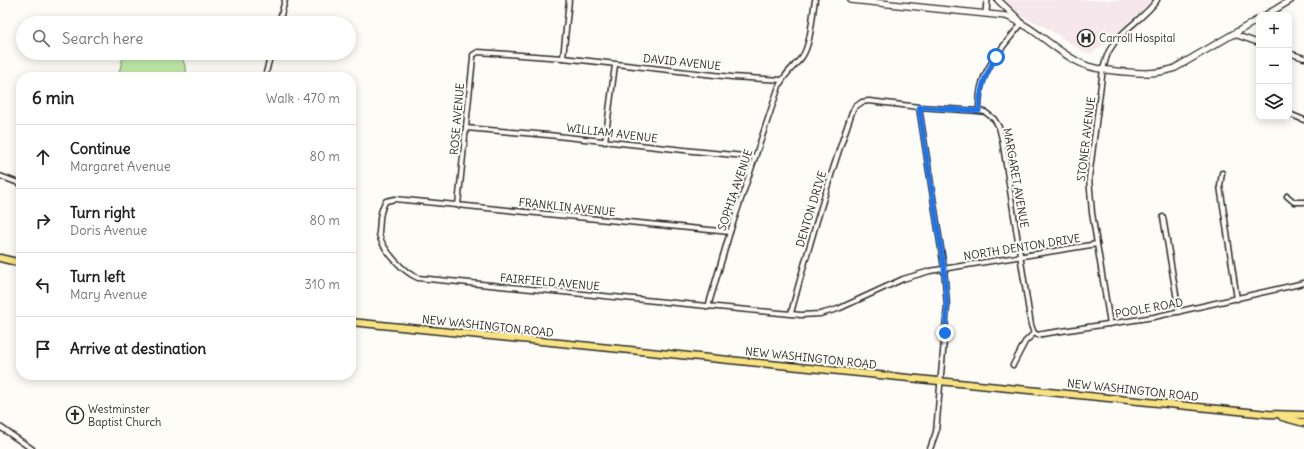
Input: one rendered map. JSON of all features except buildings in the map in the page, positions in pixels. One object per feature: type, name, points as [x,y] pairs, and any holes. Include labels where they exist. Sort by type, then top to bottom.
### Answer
[{"type":"main road","points":[[851,0],[1006,16],[1022,23],[1077,61],[1103,69],[1141,73],[1167,71],[1186,62],[1256,21]]},
{"type":"main road","points":[[998,0],[1022,23]]},
{"type":"main road","points":[[1271,12],[1291,0]]},
{"type":"main road","points":[[0,258],[16,262]]},
{"type":"main road","name":"NEW WASHINGTON ROAD","points":[[356,323],[1268,414],[1304,415]]},
{"type":"main road","name":"NEW WASHINGTON ROAD","points":[[1268,414],[1304,423]]},
{"type":"street","points":[[281,16],[285,0]]},
{"type":"street","points":[[563,58],[569,0]]},
{"type":"street","points":[[782,80],[806,50],[815,0]]},
{"type":"street","points":[[986,13],[987,0]]},
{"type":"street","name":"STONER AVENUE","points":[[1110,324],[1092,213],[1089,178],[1103,69],[1106,57],[1111,48],[1121,36],[1152,7],[1157,0]]},
{"type":"street","points":[[930,449],[935,436],[947,306],[944,268],[919,107],[979,111],[980,94],[985,75],[996,57],[1022,23]]},
{"type":"street","points":[[1233,34],[1256,42]]},
{"type":"street","name":"ROSE AVENUE","points":[[458,205],[469,82],[474,55],[478,52],[493,52]]},
{"type":"street","name":"DAVID AVENUE","points":[[493,52],[563,58],[732,77],[782,80]]},
{"type":"street","points":[[1292,54],[1304,58]]},
{"type":"street","points":[[265,72],[269,60]]},
{"type":"street","points":[[605,142],[615,65]]},
{"type":"street","name":"SOPHIA AVENUE","points":[[708,307],[730,232],[773,100],[782,80]]},
{"type":"street","name":"DENTON DRIVE","points":[[790,313],[836,158],[855,107],[862,102],[869,101],[919,107]]},
{"type":"street","name":"MARGARET AVENUE","points":[[979,111],[985,112],[994,119],[1000,131],[1031,325],[1034,333]]},
{"type":"street","points":[[1292,115],[1304,120]]},
{"type":"street","name":"WILLIAM AVENUE","points":[[466,128],[548,135],[755,157]]},
{"type":"street","points":[[1222,173],[1220,186],[1237,299]]},
{"type":"street","points":[[0,176],[16,182]]},
{"type":"street","points":[[1287,196],[1294,202],[1304,202]]},
{"type":"street","name":"FAIRFIELD AVENUE","points":[[402,200],[389,199],[384,204],[381,211],[380,235],[384,245],[392,256],[408,273],[418,278],[708,307],[790,313]]},
{"type":"street","name":"FRANKLIN AVENUE","points":[[402,200],[730,232]]},
{"type":"street","points":[[1163,217],[1179,312]]},
{"type":"street","name":"NORTH DENTON DRIVE","points":[[790,313],[810,315],[830,312],[853,303],[903,279],[930,271],[1097,244]]},
{"type":"street","name":"POOLE ROAD","points":[[1034,333],[1038,335],[1179,312],[1304,283]]},
{"type":"street","points":[[1014,364],[1025,342],[1034,333]]},
{"type":"street","points":[[0,427],[32,449]]},
{"type":"shaded area","name":"Carroll Hospital","points":[[998,0],[1150,0],[1148,5],[1098,49],[1091,53],[1084,52],[1044,26],[1008,11]]},
{"type":"green space","points":[[122,60],[183,60],[187,72],[119,72]]},
{"type":"place","name":"Carroll Hospital","points":[[1086,38]]},
{"type":"place","name":"Westminster Baptist Church","points":[[75,415]]},
{"type":"route","points":[[945,333],[947,306],[944,268],[919,107],[979,111],[982,81],[996,57]]}]
